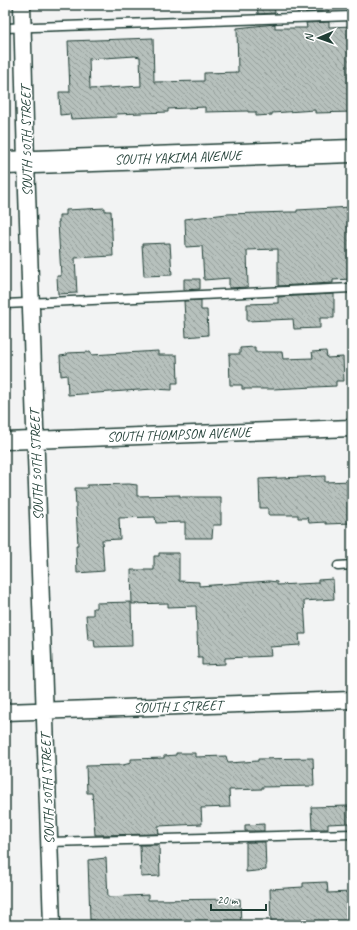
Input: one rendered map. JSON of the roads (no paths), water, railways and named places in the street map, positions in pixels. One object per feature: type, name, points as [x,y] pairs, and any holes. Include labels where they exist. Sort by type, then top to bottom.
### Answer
[{"type":"main road","name":"SOUTH YAKIMA AVENUE","points":[[15,163],[352,151]]},
{"type":"street","name":"SOUTH 50TH STREET","points":[[22,5],[24,28],[15,163],[31,303],[52,925]]},
{"type":"street","name":"SOUTH THOMPSON AVENUE","points":[[5,441],[352,428]]},
{"type":"street","name":"SOUTH I STREET","points":[[5,712],[352,700]]},
{"type":"lane","points":[[5,28],[352,16]]},
{"type":"lane","points":[[5,304],[352,288]]},
{"type":"lane","points":[[338,566],[352,565]]},
{"type":"lane","points":[[49,842],[352,834]]}]
